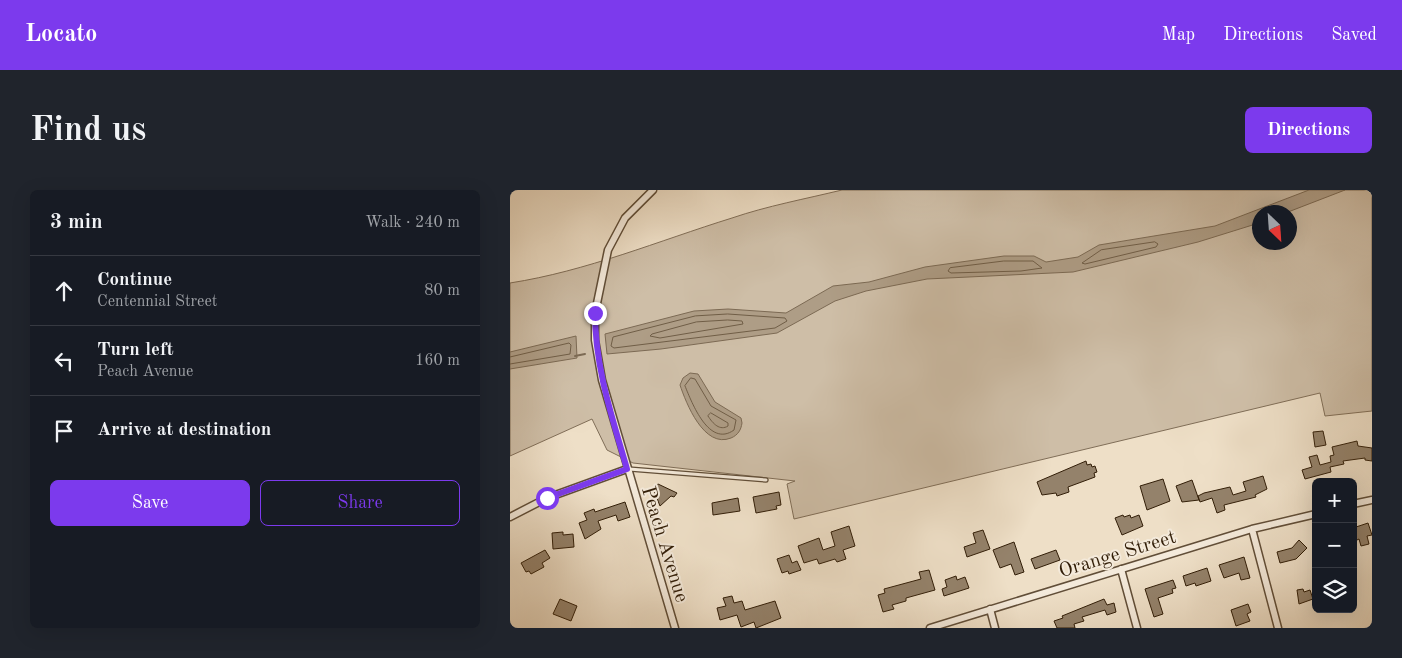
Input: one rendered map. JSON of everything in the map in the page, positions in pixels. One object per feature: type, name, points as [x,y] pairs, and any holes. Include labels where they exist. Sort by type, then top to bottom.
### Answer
[{"type":"street","name":"Peach Avenue","points":[[653,190],[625,218],[608,250],[595,313],[595,340],[602,380],[675,628]]},
{"type":"street","points":[[510,517],[547,498],[627,469]]},
{"type":"street","points":[[1357,503],[1372,500]]},
{"type":"street","name":"Orange Street","points":[[930,628],[1252,529],[1312,515]]},
{"type":"street","points":[[1252,529],[1278,628]]},
{"type":"street","points":[[1121,569],[1137,628]]},
{"type":"street","points":[[990,610],[995,628]]},
{"type":"lane","points":[[627,469],[766,480]]},
{"type":"shaded area","points":[[842,190],[1372,190],[1372,411],[1325,416],[1320,393],[794,519],[787,484],[795,481],[633,463],[607,450],[592,419],[510,456],[510,283],[539,278],[595,263],[772,206]]},
{"type":"water","points":[[1309,190],[1345,190],[1297,209],[1297,205],[1270,205]]},
{"type":"water","points":[[1252,212],[1252,225],[1198,242],[1073,272],[927,279],[866,291],[835,301],[777,333],[661,349],[607,354],[605,334],[694,311],[728,309],[786,313],[833,286],[869,282],[925,267],[1004,256],[1034,256],[1046,262],[1078,257],[1099,245],[1215,226]]},
{"type":"water","points":[[576,336],[577,358],[510,369],[510,352]]},
{"type":"water","points":[[690,373],[698,374],[715,402],[741,418],[741,428],[736,435],[721,440],[712,437],[698,422],[680,385],[683,378]]},
{"type":"building","points":[[1323,431],[1326,445],[1315,447],[1313,432]]},
{"type":"building","points":[[1357,441],[1358,446],[1372,448],[1372,461],[1365,460],[1365,458],[1343,461],[1344,464],[1330,467],[1331,472],[1305,479],[1302,470],[1312,467],[1309,457],[1317,455],[1320,465],[1331,462],[1330,456],[1334,455],[1332,447]]},
{"type":"building","points":[[1086,461],[1087,465],[1095,466],[1097,472],[1094,473],[1095,477],[1068,487],[1069,492],[1057,496],[1056,493],[1042,495],[1037,482]]},
{"type":"building","points":[[1263,476],[1267,489],[1255,495],[1256,497],[1224,505],[1225,510],[1217,513],[1212,498],[1200,502],[1198,496],[1204,493],[1230,487],[1233,495],[1246,491],[1243,482]]},
{"type":"building","points":[[1163,479],[1170,501],[1147,510],[1140,486]]},
{"type":"building","points":[[1192,480],[1199,500],[1182,502],[1176,486]]},
{"type":"building","points":[[658,484],[677,493],[660,506],[653,488]]},
{"type":"building","points":[[779,492],[781,505],[776,506],[777,509],[756,513],[753,497]]},
{"type":"building","points":[[738,498],[740,511],[713,515],[712,503]]},
{"type":"building","points":[[625,502],[630,517],[618,521],[616,515],[598,521],[601,529],[585,539],[579,523],[587,520],[584,513],[594,509],[595,512]]},
{"type":"building","points":[[1123,515],[1124,517],[1130,515],[1131,518],[1139,515],[1143,526],[1122,535],[1115,518]]},
{"type":"building","points":[[1368,523],[1372,535],[1367,536],[1369,544],[1361,546],[1359,539],[1357,540],[1357,527]]},
{"type":"building","points":[[849,526],[855,546],[843,550],[846,559],[837,562],[835,559],[819,564],[817,559],[804,563],[798,546],[819,538],[823,550],[835,546],[831,532]]},
{"type":"building","points":[[983,530],[990,549],[967,557],[964,547],[976,543],[973,533]]},
{"type":"building","points":[[563,532],[563,535],[573,534],[574,547],[553,549],[552,533]]},
{"type":"building","points":[[1299,540],[1307,548],[1296,559],[1280,563],[1277,552],[1292,548]]},
{"type":"building","points":[[1014,542],[1024,572],[1015,575],[1011,564],[1000,568],[993,550]]},
{"type":"building","points":[[545,550],[550,558],[542,563],[544,567],[531,574],[529,571],[526,572],[521,563]]},
{"type":"building","points":[[1056,550],[1060,560],[1035,569],[1031,559]]},
{"type":"building","points":[[789,555],[792,563],[797,561],[801,570],[789,574],[788,571],[782,573],[777,559]]},
{"type":"building","points":[[1244,557],[1250,578],[1241,580],[1239,573],[1224,578],[1219,565]]},
{"type":"building","points":[[1207,568],[1211,581],[1196,586],[1195,583],[1186,586],[1183,576]]},
{"type":"building","points":[[929,570],[935,590],[906,598],[906,601],[892,605],[894,609],[883,612],[878,595],[885,593],[884,589],[921,579],[919,572]]},
{"type":"building","points":[[956,576],[957,580],[965,577],[969,588],[944,596],[942,589],[947,587],[945,580]]},
{"type":"building","points":[[1173,580],[1176,588],[1172,589],[1173,593],[1158,598],[1163,614],[1154,617],[1145,589]]},
{"type":"building","points":[[1303,589],[1304,592],[1310,590],[1312,599],[1299,604],[1297,590]]},
{"type":"building","points":[[732,596],[734,603],[742,601],[745,610],[775,601],[781,618],[756,628],[754,622],[741,627],[737,615],[720,620],[717,608],[726,606],[723,598]]},
{"type":"building","points":[[560,599],[577,606],[571,621],[553,614]]},
{"type":"building","points":[[1104,599],[1107,605],[1114,603],[1116,612],[1107,615],[1105,610],[1082,617],[1084,621],[1074,624],[1075,628],[1057,628],[1054,621],[1063,618],[1062,616]]},
{"type":"building","points":[[1248,604],[1251,612],[1247,614],[1250,621],[1236,626],[1231,610]]},
{"type":"waterway","points":[[575,356],[585,354]]},
{"type":"route","points":[[547,498],[627,469],[602,380],[595,340],[595,313]]}]
